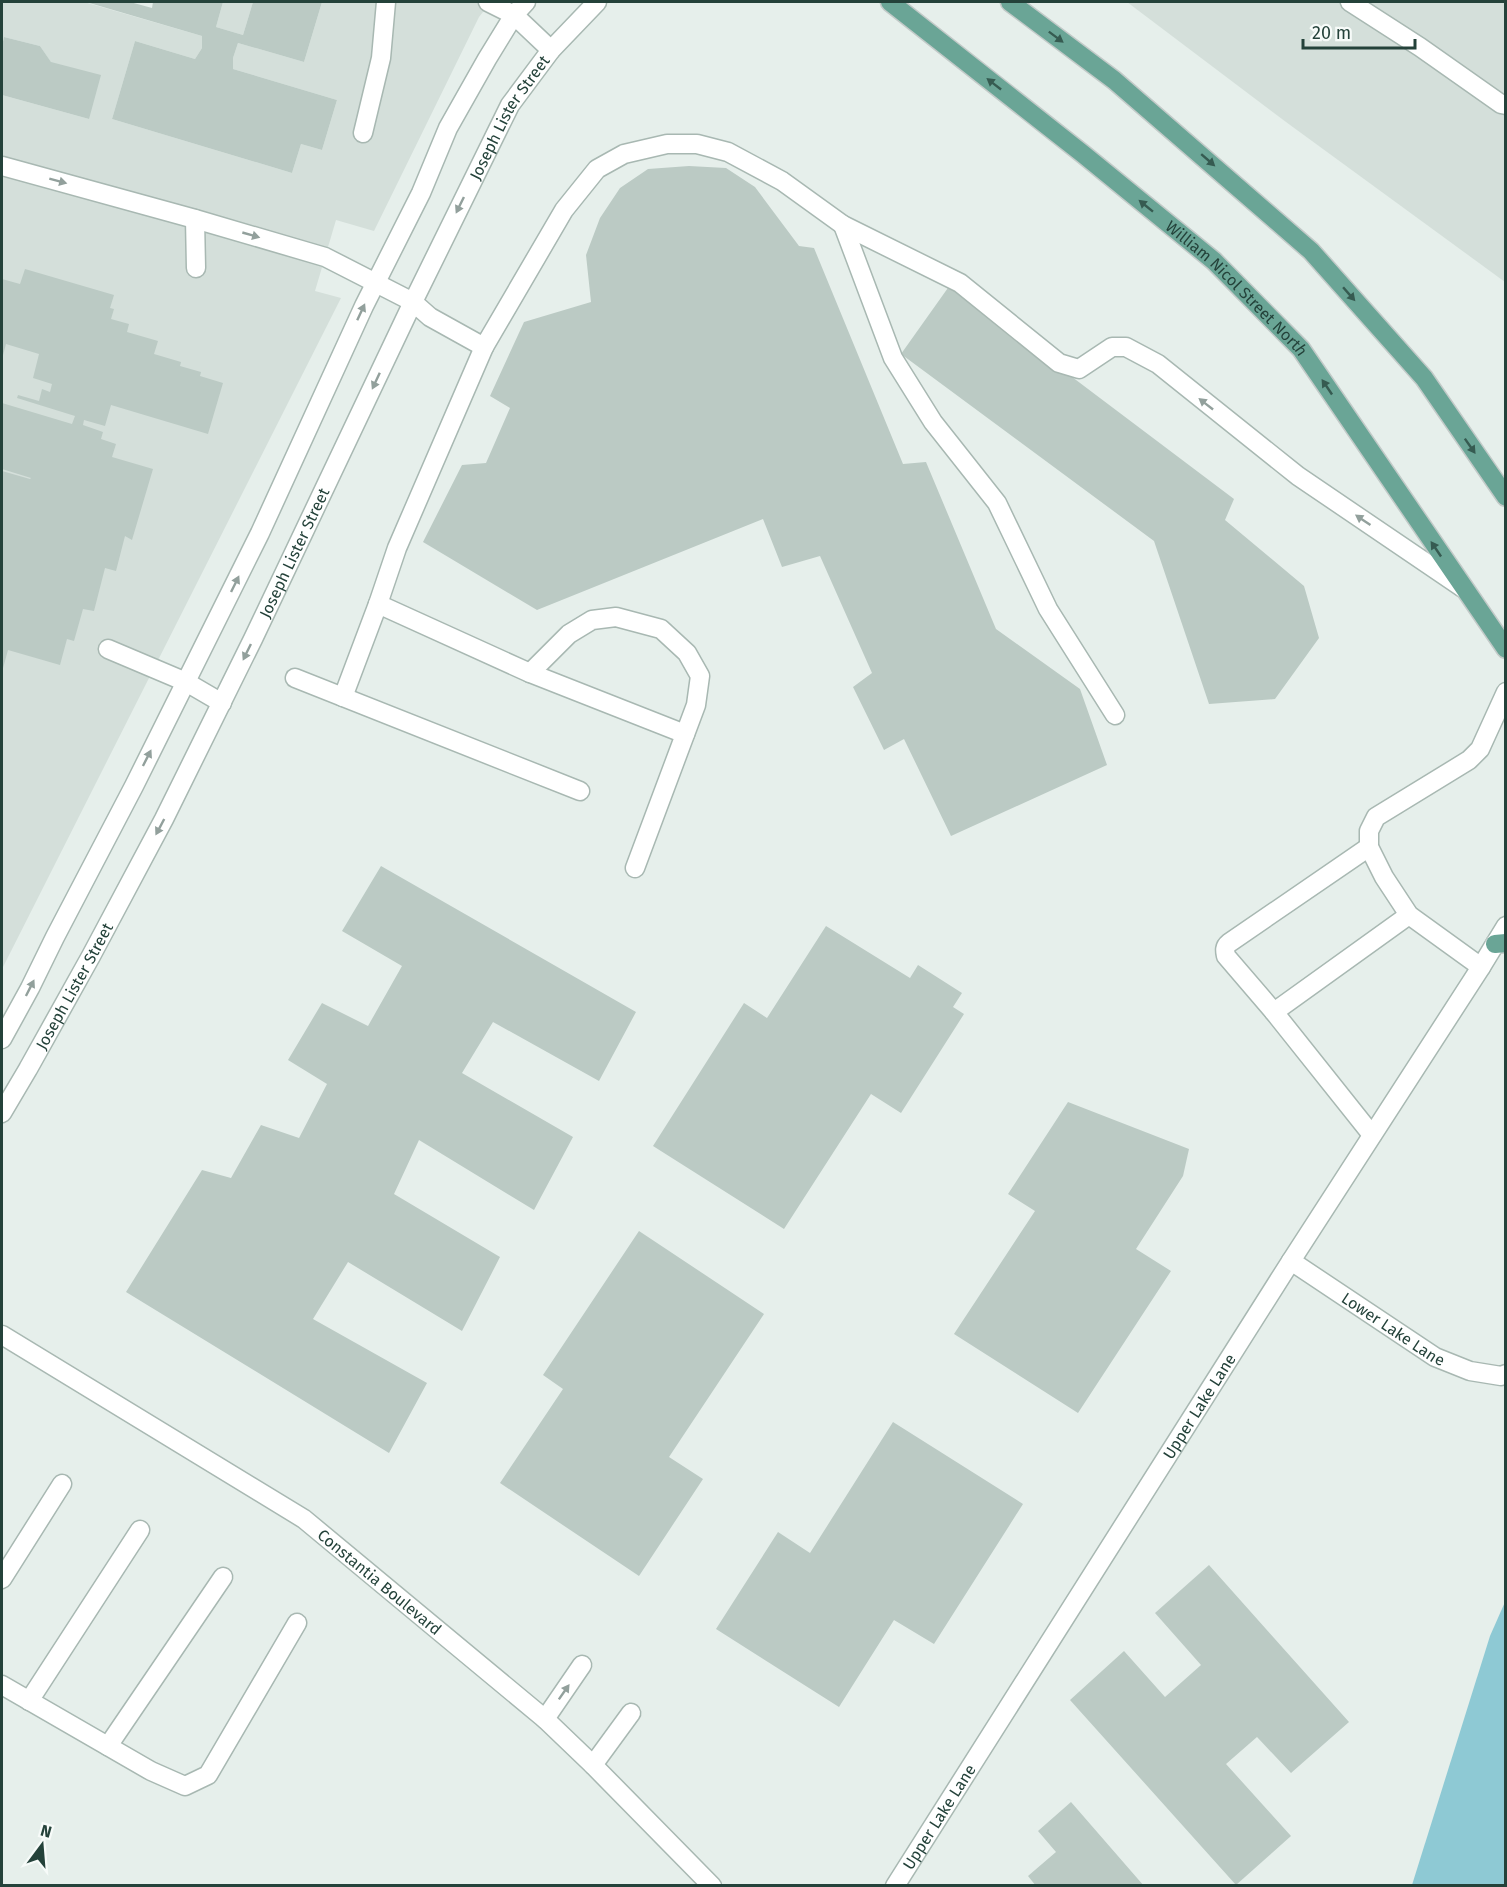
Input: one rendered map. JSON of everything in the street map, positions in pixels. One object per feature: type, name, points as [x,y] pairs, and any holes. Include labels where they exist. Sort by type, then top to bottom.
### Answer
[{"type":"main road","name":"William Nicol Street North","points":[[890,2],[1215,261],[1301,349],[1506,649]]},
{"type":"main road","points":[[1010,2],[1114,80],[1311,251],[1424,378],[1506,496]]},
{"type":"street","points":[[363,133],[381,58],[386,2]]},
{"type":"street","points":[[488,2],[520,8],[551,50]]},
{"type":"street","name":"Joseph Lister Street","points":[[2,1113],[91,956],[164,819],[510,105],[551,50],[597,2]]},
{"type":"street","points":[[1350,2],[1420,47],[1501,104],[1506,105]]},
{"type":"street","points":[[2,1039],[260,533],[364,306],[421,193],[448,128],[520,8]]},
{"type":"street","points":[[343,697],[398,548],[484,346],[564,210],[597,169],[624,154],[667,144],[697,144],[728,152],[782,181],[843,225],[960,283],[1059,363],[1079,369],[1112,347],[1126,347],[1137,352],[1177,377],[1197,396],[1298,476],[1463,588]]},
{"type":"street","points":[[2,166],[325,257],[413,302],[430,317],[484,346]]},
{"type":"street","points":[[195,219],[196,268]]},
{"type":"street","points":[[843,225],[893,358],[933,422],[997,503],[1048,609],[1115,715]]},
{"type":"street","points":[[378,604],[530,673],[685,734]]},
{"type":"street","points":[[530,673],[569,634],[592,620],[616,617],[661,629],[687,653],[700,676],[696,705],[636,868]]},
{"type":"street","points":[[108,650],[186,682],[222,703]]},
{"type":"street","points":[[295,678],[580,791]]},
{"type":"street","points":[[1481,967],[1409,915],[1384,877],[1369,847],[1369,831],[1377,818],[1469,760],[1480,749],[1506,692]]},
{"type":"street","points":[[1369,847],[1226,945],[1226,956],[1274,1012],[1372,1136]]},
{"type":"street","points":[[1274,1012],[1409,915]]},
{"type":"street","name":"Upper Lake Lane","points":[[895,1886],[1291,1261],[1481,967],[1500,944],[1506,926]]},
{"type":"street","name":"Lower Lake Lane","points":[[1291,1261],[1435,1357],[1470,1371],[1501,1376],[1506,1374]]},
{"type":"street","name":"Constantia Boulevard","points":[[2,1335],[304,1519],[545,1719],[711,1886]]},
{"type":"street","points":[[2,1579],[62,1484]]},
{"type":"street","points":[[29,1701],[140,1530]]},
{"type":"street","points":[[108,1746],[223,1577]]},
{"type":"street","points":[[2,1685],[152,1771],[185,1786],[208,1775],[297,1623]]},
{"type":"street","points":[[545,1719],[582,1665]]},
{"type":"street","points":[[593,1765],[631,1713]]},
{"type":"shaded area","points":[[2,2],[84,2],[202,36],[202,48],[195,59],[135,41],[112,119],[292,173],[301,144],[322,150],[337,100],[233,69],[233,58],[238,43],[304,62],[322,2],[491,2],[479,17],[374,231],[336,220],[315,291],[341,298],[2,969],[2,95],[89,119],[40,46],[4,37],[2,46]]},
{"type":"shaded area","points":[[223,2],[253,2],[243,35],[216,27]]},
{"type":"shaded area","points":[[1127,2],[1505,2],[1505,282],[1286,122]]},
{"type":"water","points":[[1505,1602],[1505,1885],[1412,1885],[1490,1636]]},
{"type":"building","points":[[86,2],[130,2],[152,8],[153,2],[223,2],[216,27],[243,35],[253,2],[322,2],[304,62],[238,43],[233,58],[233,69],[337,100],[322,150],[301,144],[292,173],[112,119],[135,41],[195,59],[202,48],[202,36]]},
{"type":"building","points":[[4,37],[40,46],[51,62],[101,75],[89,119],[2,95]]},
{"type":"building","points":[[689,166],[726,168],[755,187],[799,246],[814,248],[903,464],[926,462],[996,629],[1080,689],[1107,765],[951,836],[904,739],[884,750],[853,687],[872,673],[820,556],[782,567],[763,519],[537,610],[423,542],[462,465],[486,463],[510,408],[490,396],[524,322],[591,302],[586,255],[600,218],[620,188],[648,169]]},
{"type":"building","points":[[25,269],[114,295],[110,308],[114,309],[111,319],[129,324],[127,332],[158,341],[154,354],[181,362],[180,366],[201,372],[200,376],[223,383],[208,434],[111,405],[105,426],[84,420],[83,425],[103,432],[101,439],[116,444],[112,457],[153,469],[132,540],[125,536],[116,571],[105,568],[94,611],[83,609],[74,641],[67,639],[60,665],[8,650],[2,672],[2,471],[31,478],[2,469],[2,403],[72,424],[75,416],[17,398],[18,395],[39,401],[42,389],[50,392],[52,384],[33,378],[39,354],[6,344],[2,359],[2,279],[20,284]]},
{"type":"building","points":[[950,285],[1234,499],[1225,520],[1304,586],[1319,638],[1275,699],[1209,704],[1154,541],[901,354]]},
{"type":"building","points":[[381,866],[636,1012],[599,1081],[493,1022],[462,1073],[573,1137],[534,1210],[419,1140],[394,1194],[500,1257],[462,1331],[348,1262],[313,1319],[427,1383],[389,1453],[126,1292],[202,1170],[231,1178],[261,1125],[299,1138],[327,1084],[288,1060],[322,1003],[368,1026],[402,966],[342,931]]},
{"type":"building","points":[[826,926],[910,978],[918,965],[962,993],[953,1007],[964,1014],[901,1113],[871,1094],[784,1229],[653,1146],[744,1003],[767,1018]]},
{"type":"building","points":[[1068,1102],[1189,1149],[1183,1176],[1136,1249],[1171,1271],[1078,1413],[954,1334],[1035,1211],[1008,1194]]},
{"type":"building","points":[[639,1231],[764,1314],[669,1457],[703,1479],[639,1576],[500,1483],[563,1389],[543,1375]]},
{"type":"building","points":[[893,1422],[1023,1504],[934,1644],[894,1620],[839,1707],[716,1629],[778,1532],[810,1553]]},
{"type":"building","points":[[1209,1565],[1349,1722],[1291,1773],[1257,1737],[1226,1764],[1291,1836],[1236,1885],[1070,1700],[1124,1651],[1165,1697],[1201,1665],[1155,1613]]},
{"type":"building","points":[[1071,1802],[1144,1886],[1036,1886],[1028,1876],[1056,1852],[1038,1831]]}]
